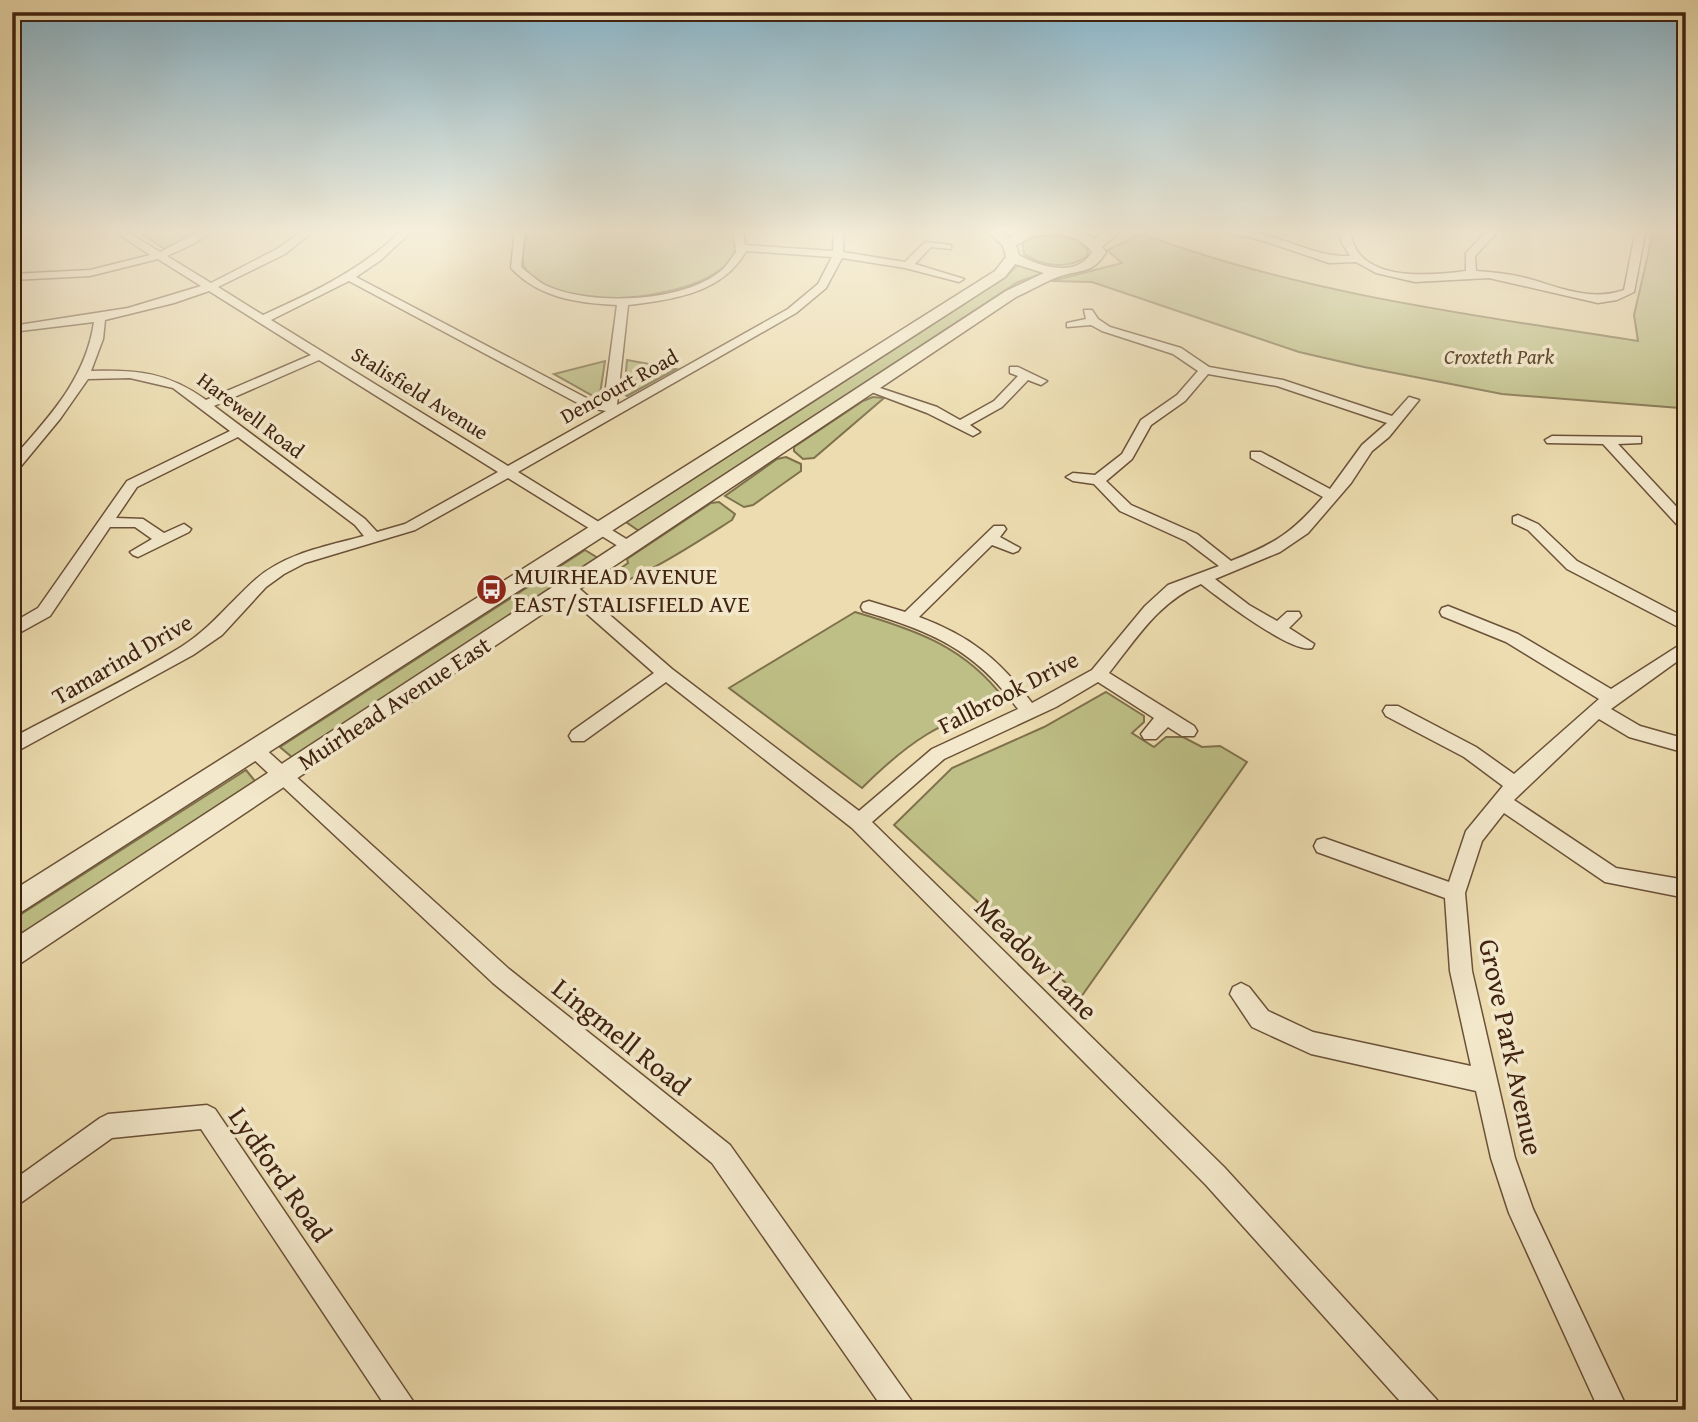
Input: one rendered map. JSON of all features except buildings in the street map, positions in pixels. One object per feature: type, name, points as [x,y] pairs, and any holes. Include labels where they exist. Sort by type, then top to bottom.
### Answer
[{"type":"street","points":[[12,329],[100,317],[179,295]]},
{"type":"street","name":"Stalisfield Avenue","points":[[223,295],[631,548]]},
{"type":"street","points":[[263,319],[311,295]]},
{"type":"street","points":[[384,295],[589,404],[612,409],[623,303]]},
{"type":"street","points":[[559,295],[623,303],[668,295]]},
{"type":"street","name":"Dencourt Road","points":[[506,472],[814,295]]},
{"type":"street","name":"Muirhead Avenue East","points":[[12,906],[966,295]]},
{"type":"street","name":"Muirhead Avenue East","points":[[12,956],[1009,295]]},
{"type":"street","points":[[1576,295],[1586,298],[1622,295]]},
{"type":"street","points":[[1071,325],[1090,316],[1113,332],[1177,351],[1205,369],[1268,380],[1395,421]]},
{"type":"street","points":[[12,468],[68,400],[84,375],[99,340],[100,317]]},
{"type":"street","points":[[206,405],[321,355]]},
{"type":"street","points":[[1073,477],[1098,480],[1127,456],[1146,423],[1181,398],[1205,369]]},
{"type":"street","points":[[867,388],[968,428],[998,404],[1020,373],[1041,381]]},
{"type":"street","name":"Harewell Road","points":[[84,375],[130,374],[154,377],[177,385],[360,522],[369,530],[372,538]]},
{"type":"street","name":"Fallbrook Drive","points":[[859,822],[939,754],[1029,712],[1098,674],[1164,597],[1187,583],[1288,541],[1303,530],[1367,448],[1413,400]]},
{"type":"street","points":[[12,631],[44,612],[132,484],[238,432]]},
{"type":"street","points":[[1552,440],[1636,440]]},
{"type":"street","points":[[1607,440],[1686,526]]},
{"type":"street","points":[[1256,455],[1332,496]]},
{"type":"street","points":[[1254,472],[1269,464]]},
{"type":"street","name":"Tamarind Drive","points":[[12,747],[187,651],[216,631],[261,583],[279,570],[300,559],[410,527],[506,472]]},
{"type":"street","points":[[1098,480],[1109,495],[1130,511],[1199,541],[1229,567]]},
{"type":"street","points":[[1518,520],[1533,527],[1572,565],[1686,625]]},
{"type":"street","points":[[104,523],[138,522],[163,539]]},
{"type":"street","points":[[138,552],[184,529]]},
{"type":"street","points":[[908,619],[933,589],[967,565],[995,534],[1013,548]]},
{"type":"street","points":[[1202,578],[1243,609],[1306,644]]},
{"type":"street","name":"Meadow Lane","points":[[568,588],[666,673],[859,822],[1215,1176],[1427,1410]]},
{"type":"street","points":[[869,607],[908,619],[965,645],[983,658],[1029,712]]},
{"type":"street","points":[[1448,612],[1512,638],[1605,704],[1635,732],[1686,746]]},
{"type":"street","points":[[1277,629],[1293,616]]},
{"type":"street","name":"Grove Park Avenue","points":[[1614,1410],[1522,1213],[1503,1158],[1461,971],[1455,893],[1473,837],[1509,794],[1605,704],[1686,648]]},
{"type":"street","points":[[578,736],[666,673]]},
{"type":"street","points":[[1098,674],[1188,731]]},
{"type":"street","points":[[1392,711],[1470,752],[1509,794],[1612,876],[1686,889]]},
{"type":"street","points":[[1150,734],[1167,716]]},
{"type":"street","name":"Lingmell Road","points":[[256,751],[501,976],[721,1154],[901,1410]]},
{"type":"street","points":[[1324,846],[1455,893]]},
{"type":"street","points":[[1241,993],[1260,1019],[1311,1043],[1485,1081]]},
{"type":"street","name":"Lydford Road","points":[[12,1197],[108,1126],[206,1117],[405,1410]]},
{"type":"green space","points":[[577,295],[638,295],[611,298]]},
{"type":"green space","points":[[977,295],[998,295],[639,531],[626,522]]},
{"type":"green space","name":"Croxteth Park","points":[[1132,295],[1365,295],[1638,341],[1634,315],[1639,295],[1686,295],[1686,416],[1680,408],[1502,394],[1364,367],[1299,352]]},
{"type":"green space","points":[[627,360],[676,369],[627,396],[624,394]]},
{"type":"green space","points":[[605,361],[600,394],[593,396],[554,374]]},
{"type":"green space","points":[[873,397],[884,398],[814,458],[803,459],[794,451],[794,447]]},
{"type":"green space","points":[[786,457],[801,464],[801,471],[753,505],[744,507],[725,496],[777,459]]},
{"type":"green space","points":[[719,502],[735,514],[732,520],[647,571],[629,580],[603,585],[604,580],[628,563],[627,559],[711,503]]},
{"type":"green space","points":[[585,550],[598,558],[293,758],[280,747]]},
{"type":"green space","points":[[855,612],[899,626],[938,643],[974,666],[1005,700],[927,734],[896,757],[862,788],[729,688]]},
{"type":"green space","points":[[1106,692],[1144,716],[1144,722],[1132,733],[1154,747],[1166,737],[1183,737],[1202,747],[1220,746],[1247,762],[1081,997],[894,825],[952,768],[1044,727]]},
{"type":"green space","points":[[246,770],[255,781],[12,941],[12,920]]},
{"type":"place","name":"MUIRHEAD AVENUE EAST/STALISFIELD AVE","points":[[491,589]]}]
